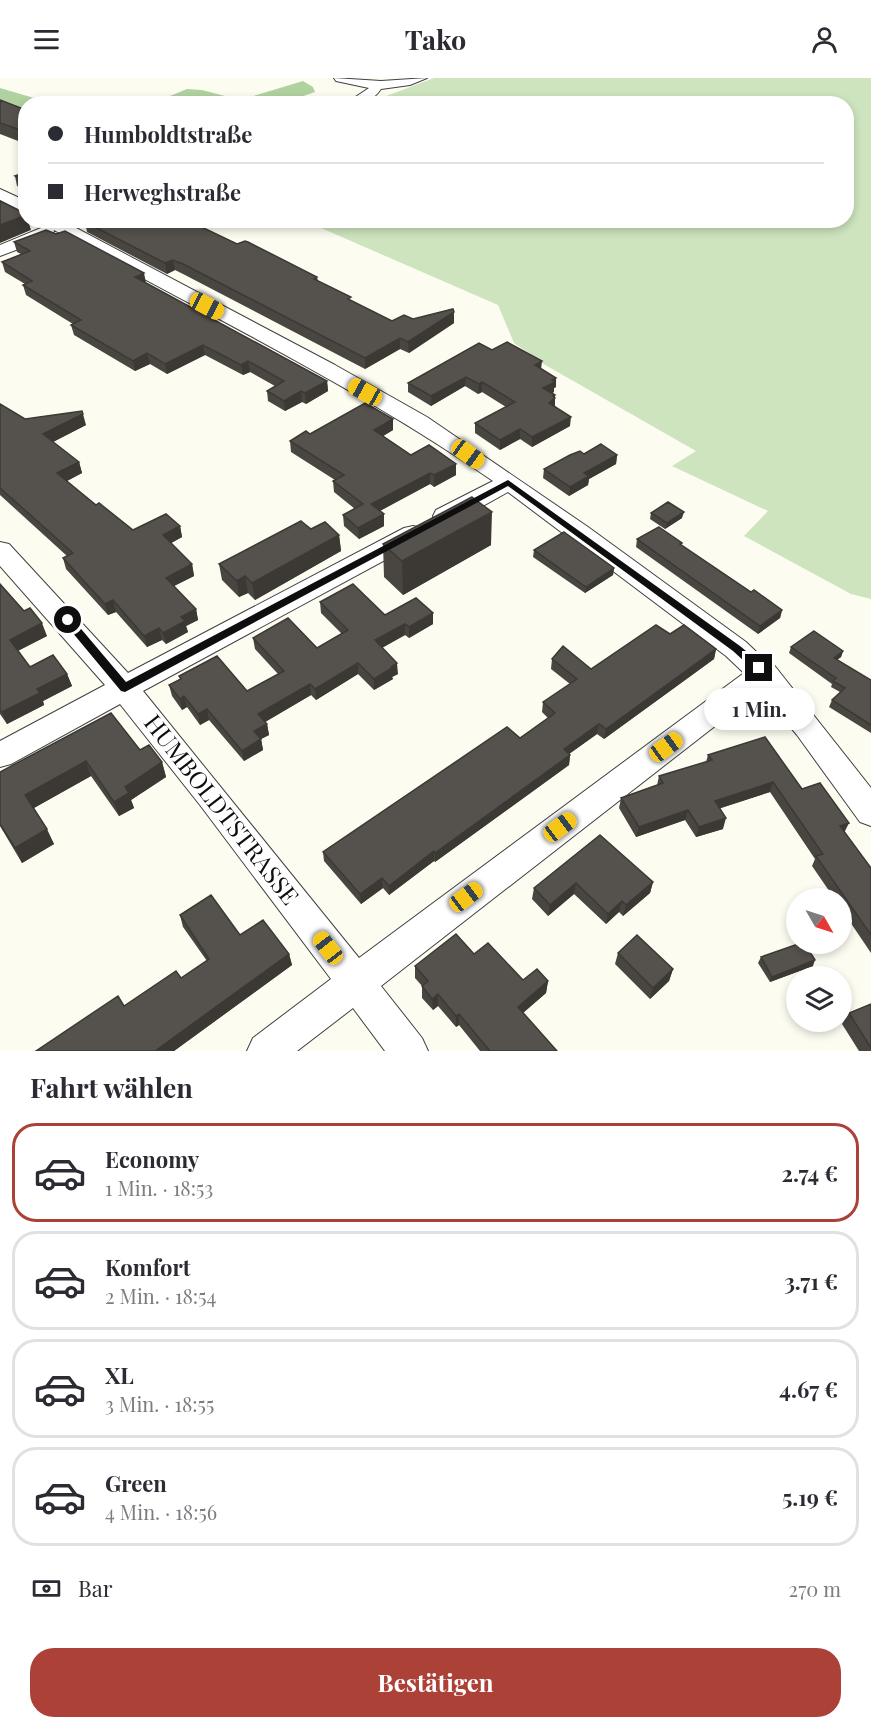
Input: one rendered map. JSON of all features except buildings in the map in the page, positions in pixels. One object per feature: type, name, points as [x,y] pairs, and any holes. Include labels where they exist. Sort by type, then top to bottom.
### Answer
[{"type":"street","points":[[341,78],[377,86],[396,86],[420,78]]},
{"type":"street","points":[[367,96],[377,86]]},
{"type":"street","points":[[0,194],[18,204]]},
{"type":"street","points":[[0,251],[50,228]]},
{"type":"street","points":[[70,228],[375,397],[468,454],[736,649],[764,673],[871,812]]},
{"type":"street","points":[[0,755],[508,483]]},
{"type":"street","name":"HUMBOLDTSTRASSE","points":[[0,550],[68,620],[125,688],[409,1051]]},
{"type":"street","points":[[266,1051],[764,673]]},
{"type":"green space","points":[[434,78],[871,78],[871,599],[851,594],[744,536],[768,511],[672,466],[696,451],[533,358],[514,343],[498,305],[321,228],[854,228],[854,96],[386,96]]},
{"type":"green space","points":[[303,81],[313,87],[315,92],[303,96],[253,96]]},
{"type":"green space","points":[[0,88],[27,96],[18,96],[18,110],[0,104]]},
{"type":"green space","points":[[187,89],[225,96],[170,96]]},
{"type":"route","points":[[68,620],[125,688],[508,483],[759,668]]}]
